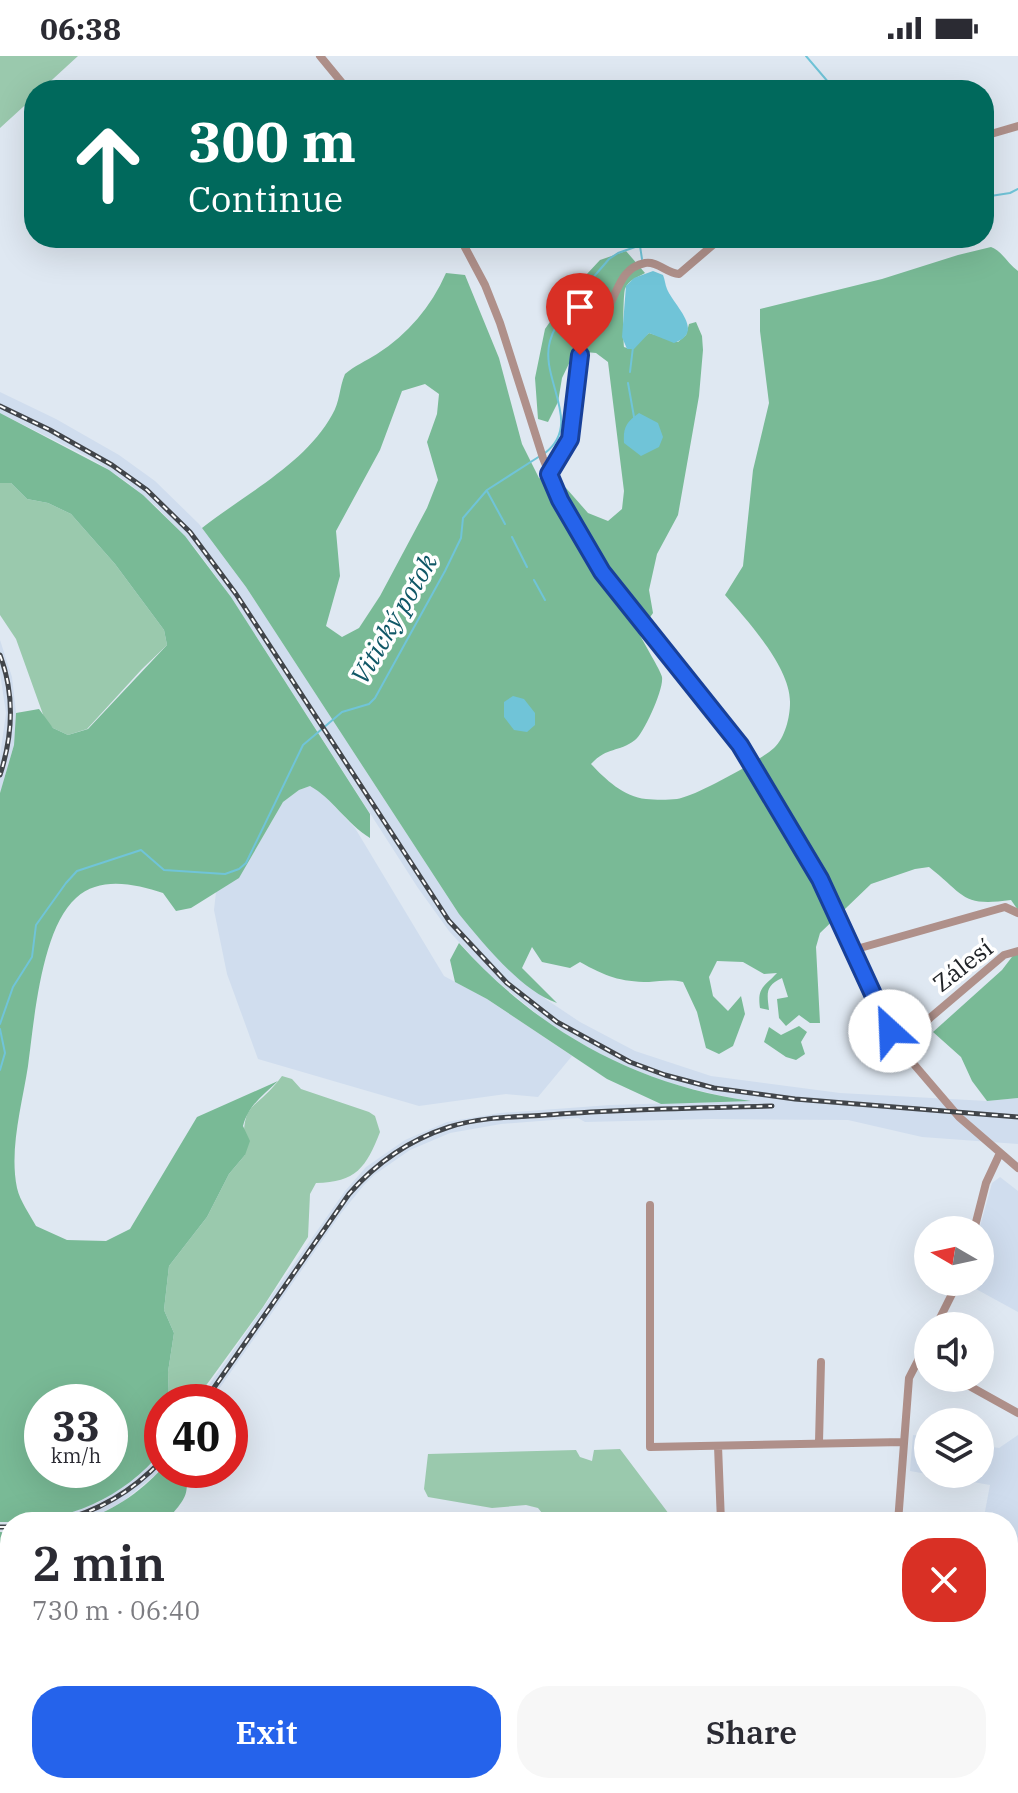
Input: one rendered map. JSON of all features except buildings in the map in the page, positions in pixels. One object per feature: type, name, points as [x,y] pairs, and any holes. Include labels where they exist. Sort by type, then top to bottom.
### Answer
[{"type":"street","points":[[320,56],[340,80]]},
{"type":"street","points":[[994,133],[1018,126]]},
{"type":"street","points":[[465,248],[500,323],[549,474],[560,500],[602,572],[740,745],[820,879],[900,1048],[954,1112],[1018,1168]]},
{"type":"street","points":[[549,474],[570,439],[579,359],[586,336],[613,300],[622,278],[645,263],[653,263],[679,274],[709,248]]},
{"type":"street","points":[[853,950],[1005,907],[1018,913]]},
{"type":"street","name":"Zálesí","points":[[900,1048],[931,1017],[1004,955],[1018,951]]},
{"type":"street","points":[[978,1216],[986,1183],[1000,1153]]},
{"type":"street","points":[[650,1205],[650,1447],[903,1442]]},
{"type":"street","points":[[819,1442],[821,1362]]},
{"type":"street","points":[[899,1512],[909,1378],[914,1372]]},
{"type":"street","points":[[980,1392],[1018,1413]]},
{"type":"street","points":[[718,1446],[721,1512]]},
{"type":"shaded area","points":[[0,392],[56,419],[119,455],[155,481],[199,524],[246,587],[459,914],[500,960],[547,1000],[580,1022],[635,1051],[711,1076],[840,1093],[987,1101],[1018,1098],[1018,1144],[922,1137],[848,1120],[585,1122],[578,1118],[501,1124],[450,1133],[410,1150],[364,1185],[223,1384],[210,1384],[345,1191],[366,1167],[405,1140],[447,1122],[500,1113],[610,1105],[744,1101],[667,1083],[607,1058],[553,1027],[487,973],[449,931],[418,888],[231,597],[196,549],[157,507],[127,482],[92,459],[0,413]]},
{"type":"shaded area","points":[[0,640],[12,677],[16,713],[14,745],[0,793],[0,756],[6,713],[0,673]]},
{"type":"shaded area","points":[[310,786],[322,793],[355,828],[444,976],[487,999],[572,1056],[538,1097],[506,1094],[419,1106],[258,1059],[227,974],[214,910],[216,892],[239,877],[283,802]]},
{"type":"shaded area","points":[[1000,1177],[1018,1191],[1018,1312],[989,1296],[994,1296],[994,1216],[983,1216],[992,1183]]},
{"type":"shaded area","points":[[914,1435],[914,1472],[910,1471]]},
{"type":"shaded area","points":[[1018,1435],[1018,1512],[985,1512],[989,1488],[994,1488],[994,1447],[999,1448]]},
{"type":"shaded area","points":[[144,1470],[144,1484],[125,1500],[104,1512],[71,1512],[99,1502],[120,1488],[128,1488],[128,1483]]},
{"type":"green space","points":[[0,56],[78,56],[52,80],[24,80],[24,106],[0,128]]},
{"type":"green space","points":[[987,248],[998,251],[1018,271],[1018,910],[1011,900],[982,902],[965,897],[929,867],[871,884],[820,933],[816,947],[820,1023],[810,1023],[799,1015],[786,1026],[779,1018],[777,999],[788,997],[782,978],[768,991],[769,1010],[760,1008],[761,991],[777,973],[764,974],[743,962],[717,961],[709,977],[713,996],[728,1011],[741,996],[745,1014],[733,1046],[719,1054],[706,1048],[697,1012],[683,982],[630,981],[580,962],[570,968],[542,962],[532,947],[522,968],[557,1003],[543,997],[516,977],[459,914],[246,587],[202,528],[273,477],[307,448],[335,410],[345,374],[408,329],[426,308],[446,273],[465,275],[499,358],[522,444],[539,478],[566,488],[588,513],[608,521],[622,509],[624,491],[608,362],[596,353],[575,351],[562,378],[558,402],[548,422],[538,419],[535,378],[545,329],[572,290],[600,260],[626,251],[645,273],[631,281],[625,289],[624,347],[630,349],[649,333],[678,342],[686,335],[689,324],[696,322],[702,336],[703,350],[699,396],[678,515],[657,554],[649,590],[653,613],[639,633],[661,674],[660,691],[639,736],[623,747],[603,754],[591,764],[602,776],[638,798],[666,800],[686,797],[756,761],[774,748],[784,733],[789,715],[788,689],[776,660],[725,595],[743,566],[753,470],[769,403],[760,309],[882,279]],"holes":[[[425,384],[439,394],[437,414],[427,442],[438,480],[427,508],[380,596],[359,628],[342,637],[326,626],[340,576],[336,531],[380,450],[402,391]]]},
{"type":"green space","points":[[0,413],[109,470],[143,495],[185,536],[231,597],[370,814],[370,838],[310,786],[299,790],[283,802],[239,878],[191,908],[176,911],[163,893],[141,887],[107,884],[85,891],[76,898],[64,912],[55,931],[41,977],[14,1158],[17,1188],[36,1226],[67,1240],[106,1241],[130,1229],[197,1117],[278,1081],[248,1112],[243,1126],[250,1141],[245,1155],[229,1174],[207,1217],[169,1266],[164,1310],[174,1333],[168,1384],[144,1384],[144,1470],[128,1484],[128,1384],[24,1384],[24,1488],[122,1488],[90,1506],[71,1512],[0,1512],[0,793],[14,745],[16,713],[39,709],[53,728],[68,735],[88,729],[167,645],[164,630],[115,564],[71,514],[48,503],[27,499],[11,483],[0,483]]},
{"type":"green space","points":[[0,483],[11,483],[27,499],[48,503],[71,514],[115,564],[164,630],[167,645],[87,729],[68,735],[45,720],[16,639],[0,615]]},
{"type":"green space","points":[[459,943],[521,1002],[591,1049],[667,1082],[751,1101],[661,1104],[607,1079],[487,999],[455,982],[450,960]]},
{"type":"green space","points":[[1018,949],[1018,1098],[987,1101],[972,1081],[961,1057],[933,1032],[1002,970]]},
{"type":"green space","points":[[799,1026],[807,1032],[801,1042],[805,1054],[796,1060],[764,1042],[769,1027],[781,1035]]},
{"type":"green space","points":[[282,1076],[292,1079],[301,1089],[369,1112],[375,1116],[380,1132],[370,1155],[358,1171],[341,1180],[316,1183],[310,1194],[308,1237],[263,1307],[207,1384],[168,1384],[174,1333],[164,1310],[169,1266],[207,1217],[229,1174],[245,1155],[247,1115]]},
{"type":"green space","points":[[620,1449],[667,1512],[541,1512],[526,1505],[492,1508],[428,1497],[424,1489],[428,1454],[576,1450],[580,1457],[592,1461],[594,1450]]},
{"type":"green space","points":[[144,1486],[187,1488],[184,1499],[174,1512],[103,1512]]},
{"type":"water","points":[[653,271],[663,275],[667,289],[685,318],[687,332],[674,343],[649,333],[634,349],[627,349],[622,337],[626,286],[634,278]]},
{"type":"water","points":[[639,413],[658,423],[663,437],[659,447],[641,456],[624,443],[626,426]]},
{"type":"water","points":[[513,696],[524,699],[535,713],[535,725],[527,732],[514,730],[504,717],[504,702]]},
{"type":"waterway","points":[[806,56],[826,80]]},
{"type":"waterway","name":"Vitický potok","points":[[994,195],[1018,189]]},
{"type":"waterway","name":"Vitický potok","points":[[545,453],[556,441],[561,428],[561,414],[548,355],[554,330],[575,298],[609,259],[632,248]]},
{"type":"waterway","points":[[640,248],[642,259]]},
{"type":"waterway","points":[[630,372],[633,347]]},
{"type":"waterway","points":[[628,383],[634,417]]},
{"type":"waterway","name":"Vitický potok","points":[[0,1024],[13,987],[32,957],[36,925],[77,871],[141,850],[164,870],[225,874],[246,863],[303,745],[342,712],[369,704],[375,698],[445,571],[461,538],[463,518],[487,490],[540,456]]},
{"type":"waterway","points":[[487,491],[505,524]]},
{"type":"waterway","points":[[512,537],[527,567]]},
{"type":"waterway","points":[[534,580],[545,600]]},
{"type":"waterway","name":"Vitický potok","points":[[0,1029],[5,1053],[0,1070]]},
{"type":"railway","points":[[0,406],[112,465],[147,490],[190,532],[236,594],[449,921],[507,983],[557,1022],[630,1062],[714,1088],[795,1099],[1018,1117]]},
{"type":"railway","points":[[0,655],[10,700],[10,730],[0,775]]},
{"type":"railway","points":[[217,1384],[349,1194],[370,1172],[420,1139],[461,1124],[497,1118],[772,1106]]},
{"type":"railway","points":[[88,1512],[144,1477]]},
{"type":"route","points":[[580,355],[570,439],[549,474],[560,500],[602,572],[740,745],[820,879],[890,1031]]}]
